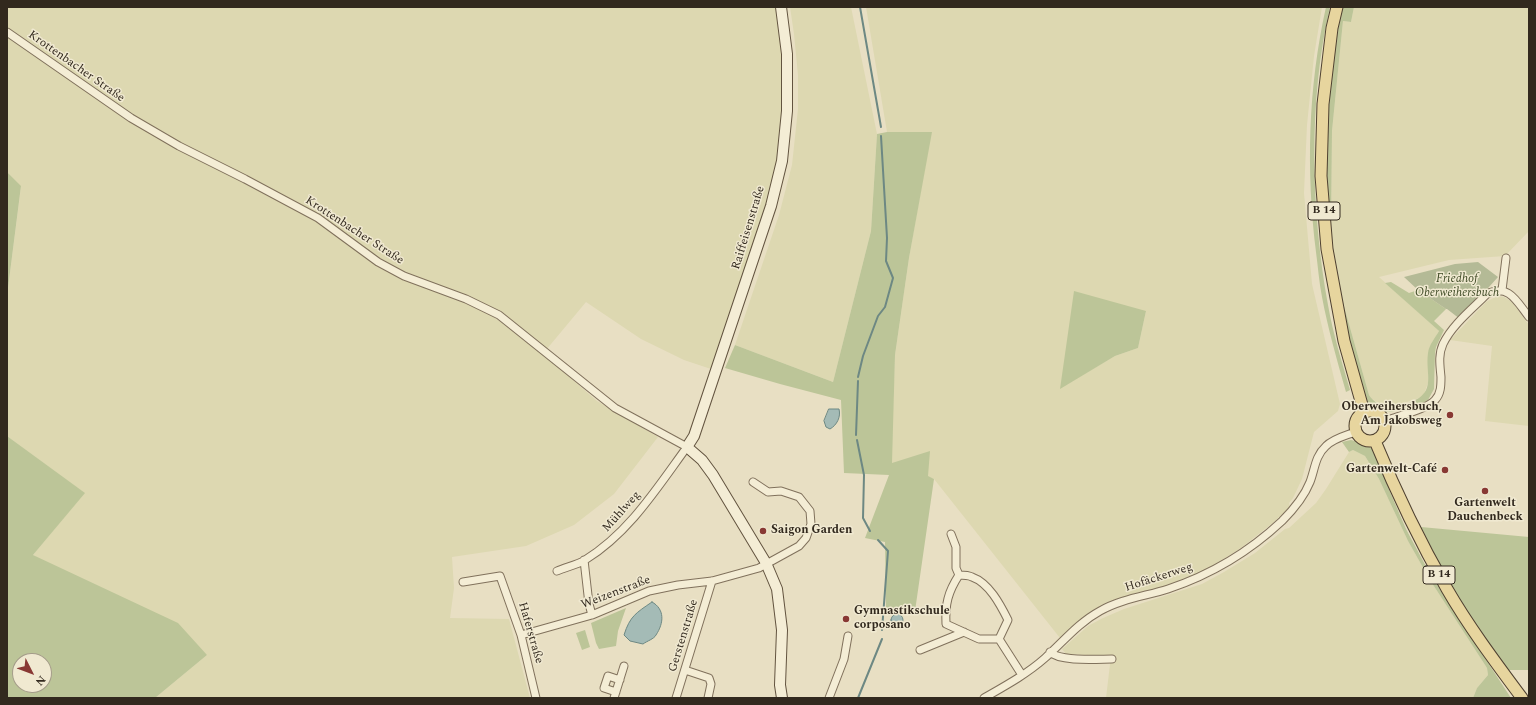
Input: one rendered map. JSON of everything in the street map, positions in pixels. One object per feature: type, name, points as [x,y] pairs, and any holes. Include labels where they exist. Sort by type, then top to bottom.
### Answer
[{"type":"main road","name":"B 14","points":[[1337,7],[1332,28],[1323,104],[1321,176],[1327,249],[1344,341],[1364,412]]},
{"type":"main road","points":[[1364,412],[1377,412],[1385,421],[1385,431],[1379,439],[1375,441],[1369,442],[1363,440],[1358,437],[1355,432],[1354,427],[1357,417],[1364,412]]},
{"type":"main road","name":"B 14","points":[[1375,441],[1399,499],[1448,591],[1485,648],[1522,698]]},
{"type":"street","name":"Raiffeisenstraße","points":[[687,447],[697,428],[771,206],[782,161],[787,110],[787,54],[780,7]]},
{"type":"street","name":"Krottenbacher Straße","points":[[7,32],[131,118],[179,146],[318,218],[378,262],[404,276],[466,299],[499,316],[615,408],[687,447]]},
{"type":"street","points":[[1502,290],[1506,258]]},
{"type":"street","points":[[1385,421],[1429,405],[1435,400],[1440,393],[1440,356],[1447,336],[1487,294],[1494,291],[1506,291],[1514,297],[1529,317]]},
{"type":"street","name":"Hofäckerweg","points":[[984,698],[1022,675],[1050,652],[1074,629],[1099,612],[1115,604],[1166,590],[1201,576],[1220,566],[1250,546],[1282,520],[1295,506],[1306,491],[1317,459],[1325,447],[1336,439],[1355,432]]},
{"type":"street","name":"Mühlweg","points":[[557,571],[584,560],[610,541],[637,515],[687,447]]},
{"type":"street","points":[[687,447],[702,460],[713,475],[766,563],[777,589],[782,630],[780,685],[782,698]]},
{"type":"street","name":"Weizenstraße","points":[[521,635],[592,615],[649,591],[678,585],[712,581],[759,568],[798,546],[806,538],[811,524],[810,511],[798,497],[782,491],[768,492],[753,482]]},
{"type":"street","points":[[951,534],[956,547],[956,568],[959,575]]},
{"type":"street","points":[[584,560],[589,604],[592,615]]},
{"type":"street","points":[[959,575],[950,590],[945,613],[946,624],[979,639],[999,639]]},
{"type":"street","points":[[959,575],[971,576],[985,585],[1000,603],[1008,620],[999,639]]},
{"type":"street","name":"Haferstraße","points":[[464,582],[500,576],[521,635],[536,698]]},
{"type":"street","name":"Gerstenstraße","points":[[676,698],[712,581]]},
{"type":"street","points":[[920,650],[964,632]]},
{"type":"street","points":[[829,698],[844,659],[848,636]]},
{"type":"street","points":[[999,639],[1022,675]]},
{"type":"street","points":[[1050,652],[1053,655],[1068,658],[1112,659]]},
{"type":"street","points":[[620,680],[608,676],[604,688],[615,695],[620,680],[624,666]]},
{"type":"street","points":[[685,670],[709,678],[712,684],[708,698]]},
{"type":"shaded area","points":[[7,7],[776,7],[781,36],[784,83],[778,159],[767,207],[711,369],[684,360],[641,339],[586,302],[546,350],[474,299],[417,278],[383,263],[334,226],[159,133],[7,29]]},
{"type":"shaded area","points":[[790,7],[851,7],[877,134],[871,231],[833,382],[735,345],[779,215],[792,165],[798,109],[798,75]]},
{"type":"shaded area","points":[[866,7],[1322,7],[1314,56],[1307,125],[1304,193],[1312,284],[1340,404],[1338,411],[1314,432],[1302,479],[1289,503],[1290,507],[1274,522],[1241,548],[1206,570],[1077,623],[1060,638],[934,479],[891,463],[895,355],[909,258],[931,133],[887,132]],"holes":[[[1146,311],[1138,348],[1115,356],[1060,388]]]},
{"type":"shaded area","points":[[1354,7],[1529,7],[1529,231],[1505,256],[1449,260],[1379,277],[1439,331],[1428,353],[1428,383],[1424,394],[1419,398],[1395,406],[1380,404],[1369,395],[1338,285],[1331,231],[1332,131],[1343,21],[1351,22]]},
{"type":"shaded area","points":[[7,35],[119,113],[310,216],[383,269],[397,276],[469,303],[493,316],[543,354],[597,401],[658,437],[614,494],[574,525],[526,546],[452,557],[454,588],[450,618],[509,619],[530,698],[155,698],[207,655],[33,555],[84,493],[7,436],[7,296],[21,187],[7,172]]},
{"type":"shaded area","points":[[1497,296],[1504,297],[1512,302],[1529,325],[1529,426],[1485,421],[1492,346],[1450,340],[1486,302]]},
{"type":"shaded area","points":[[1353,450],[1365,456],[1379,479],[1408,541],[1430,580],[1487,668],[1488,675],[1477,688],[1473,698],[1106,698],[1111,656],[1066,654],[1062,649],[1088,626],[1103,618],[1124,609],[1202,584],[1255,553],[1285,529],[1289,528],[1316,503],[1349,452]]},
{"type":"green space","points":[[1326,7],[1330,7],[1323,43],[1315,117],[1315,194],[1322,269],[1332,327],[1350,390],[1346,392],[1324,309],[1316,252],[1311,191],[1310,129],[1312,98],[1315,68]]},
{"type":"green space","points":[[1343,7],[1354,7],[1351,22],[1343,21],[1332,131],[1331,231],[1338,285],[1369,395],[1373,400],[1382,405],[1398,406],[1419,398],[1424,393],[1428,382],[1427,361],[1429,350],[1439,331],[1385,283],[1391,282],[1409,293],[1418,290],[1446,309],[1434,321],[1444,330],[1436,347],[1434,389],[1428,400],[1421,404],[1392,412],[1377,412],[1366,403],[1348,348],[1327,243],[1325,157],[1332,52]]},
{"type":"green space","points":[[887,132],[932,132],[909,258],[895,355],[892,463],[930,451],[928,476],[934,479],[915,611],[886,608],[885,542],[865,538],[889,475],[844,473],[841,400],[725,368],[735,345],[833,382],[871,231],[877,134]]},
{"type":"green space","points":[[7,172],[21,186],[7,296]]},
{"type":"green space","name":"Friedhof Oberweihersbuch","points":[[1478,262],[1498,277],[1460,319],[1418,290],[1404,277],[1455,264]]},
{"type":"green space","points":[[1074,291],[1146,311],[1138,348],[1115,356],[1060,389]]},
{"type":"green space","points":[[7,436],[85,493],[33,555],[178,623],[207,655],[155,698],[7,698]]},
{"type":"green space","points":[[1351,440],[1366,444],[1372,449],[1380,464],[1406,529],[1430,574],[1511,698],[1473,698],[1477,688],[1488,675],[1487,668],[1430,580],[1408,541],[1379,479],[1365,456],[1353,450],[1349,452],[1342,442]]},
{"type":"green space","points":[[1421,527],[1529,537],[1529,670],[1507,670],[1476,627],[1451,588]]},
{"type":"green space","points":[[626,608],[618,631],[616,646],[599,649],[591,623]]},
{"type":"green space","points":[[585,630],[590,647],[582,650],[576,633]]},
{"type":"water","points":[[829,409],[839,409],[838,420],[830,429],[826,427],[824,421]]},
{"type":"water","points":[[652,602],[661,612],[662,621],[659,630],[654,638],[643,644],[630,641],[624,635],[631,619]]},
{"type":"water","points":[[897,614],[901,616],[903,620],[901,624],[897,626],[893,624],[891,620],[893,616]]},
{"type":"waterway","points":[[860,7],[881,127]]},
{"type":"waterway","points":[[858,377],[863,356],[878,316],[885,307],[893,278],[886,261],[887,238],[881,136]]},
{"type":"waterway","points":[[856,435],[858,381]]},
{"type":"waterway","points":[[857,440],[864,475],[863,518],[870,531]]},
{"type":"waterway","points":[[878,540],[888,551],[882,630]]},
{"type":"waterway","points":[[858,698],[882,639]]},
{"type":"place","name":"Oberweihersbuch, Am Jakobsweg","points":[[1450,415]]},
{"type":"place","name":"Gartenwelt-Café","points":[[1445,470]]},
{"type":"place","name":"Gartenwelt Dauchenbeck","points":[[1485,491]]},
{"type":"place","name":"Saigon Garden","points":[[763,531]]},
{"type":"place","name":"Gymnastikschule corposano","points":[[846,619]]}]
